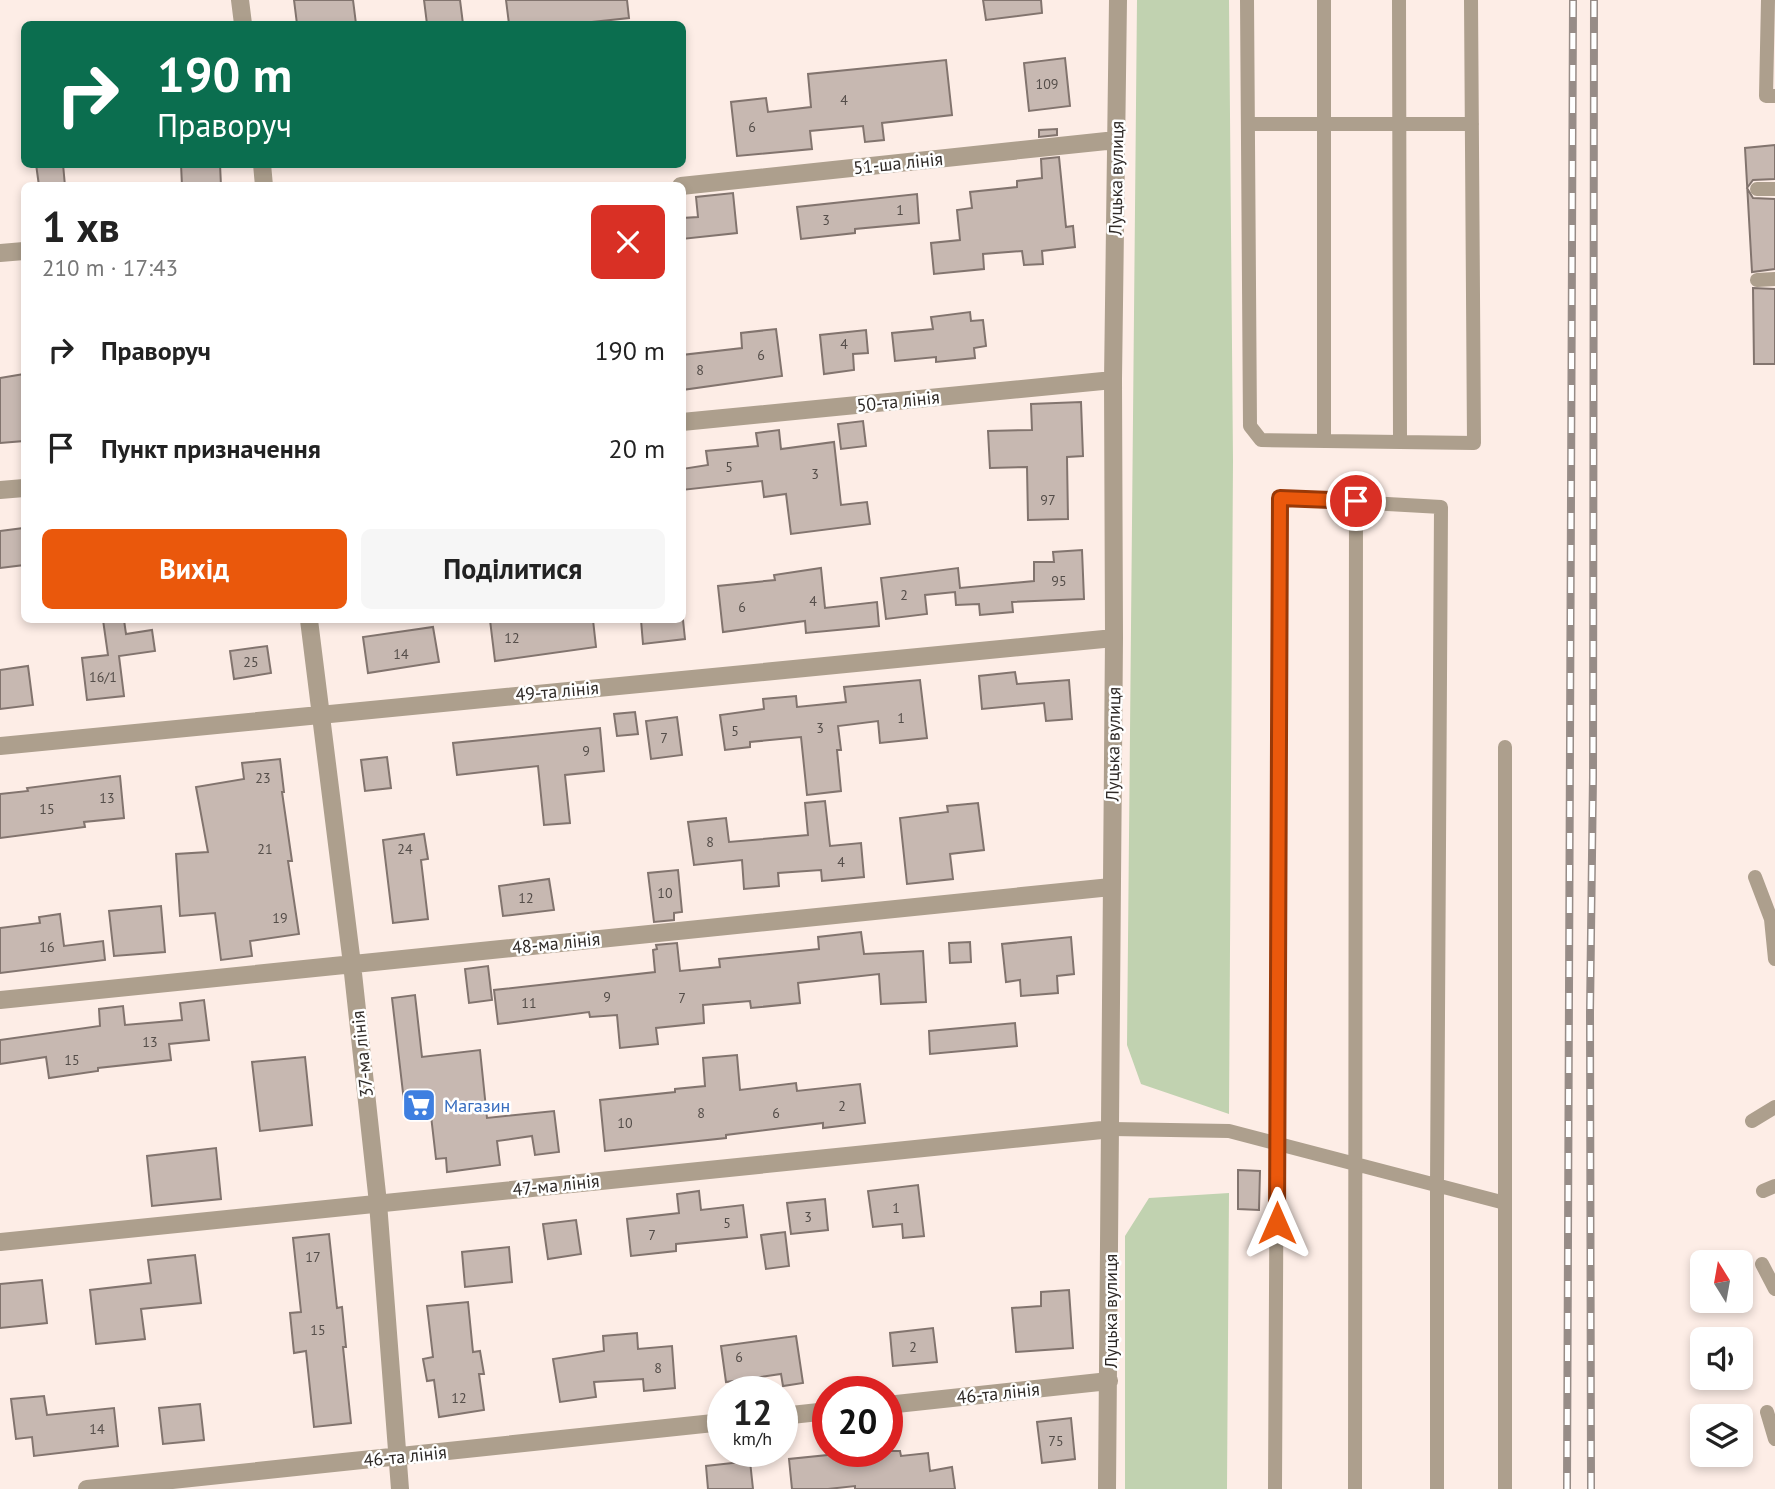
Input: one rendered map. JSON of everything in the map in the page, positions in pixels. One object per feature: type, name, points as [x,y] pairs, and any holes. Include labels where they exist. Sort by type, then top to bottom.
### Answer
[{"type":"street","points":[[240,0],[243,21]]},
{"type":"street","name":"Луцька вулиця","points":[[1107,1489],[1112,1129],[1113,380],[1118,0]]},
{"type":"street","name":"51-ша лінія","points":[[686,185],[1116,140]]},
{"type":"street","points":[[0,253],[21,251]]},
{"type":"street","name":"50-та лінія","points":[[686,422],[1113,380]]},
{"type":"street","points":[[0,490],[21,488]]},
{"type":"street","name":"37-ма лінія","points":[[309,623],[352,964],[378,1203],[400,1489]]},
{"type":"street","name":"49-та лінія","points":[[0,746],[1114,638]]},
{"type":"street","name":"48-ма лінія","points":[[0,1000],[1111,887]]},
{"type":"street","name":"47-ма лінія","points":[[0,1242],[1112,1129]]},
{"type":"street","name":"46-та лінія","points":[[903,1403],[1110,1381]]},
{"type":"street","name":"46-та лінія","points":[[87,1489],[707,1424]]},
{"type":"lane","points":[[1247,0],[1250,426],[1261,440],[1474,443],[1471,0]]},
{"type":"lane","points":[[1324,0],[1324,441]]},
{"type":"lane","points":[[1399,0],[1401,442]]},
{"type":"lane","points":[[1768,0],[1766,96],[1775,96]]},
{"type":"lane","points":[[1248,124],[1472,124]]},
{"type":"lane","points":[[1757,190],[1775,189]]},
{"type":"lane","points":[[1757,280],[1775,279]]},
{"type":"lane","points":[[1275,1489],[1280,498],[1441,507],[1437,1489]]},
{"type":"lane","points":[[1355,1489],[1356,501]]},
{"type":"lane","points":[[1505,747],[1505,1489]]},
{"type":"lane","points":[[1755,877],[1771,919],[1775,959]]},
{"type":"lane","points":[[1752,1121],[1775,1107]]},
{"type":"lane","points":[[1112,1129],[1229,1131],[1505,1203]]},
{"type":"lane","points":[[1762,1264],[1775,1289]]},
{"type":"lane","points":[[1767,1412],[1775,1438]]},
{"type":"green space","points":[[1137,0],[1229,0],[1233,460],[1229,1114],[1141,1084],[1127,1045]]},
{"type":"green space","points":[[1229,1193],[1227,1489],[1125,1489],[1125,1236],[1149,1198]]},
{"type":"building","points":[[294,0],[353,0],[356,21],[297,21]]},
{"type":"building","points":[[424,0],[460,0],[463,21],[427,21]]},
{"type":"building","points":[[506,0],[627,0],[629,18],[601,21],[509,21]]},
{"type":"building","points":[[983,0],[1041,0],[1042,13],[986,20]]},
{"type":"building","points":[[1065,58],[1070,106],[1029,111],[1024,63]]},
{"type":"building","points":[[946,60],[952,115],[882,123],[884,140],[865,142],[863,126],[810,131],[812,149],[737,156],[731,102],[766,98],[768,112],[811,107],[808,74]]},
{"type":"building","points":[[1057,129],[1057,135],[1039,137],[1039,130]]},
{"type":"building","points":[[1775,145],[1775,179],[1753,180],[1747,188],[1745,148]]},
{"type":"building","points":[[1059,157],[1066,227],[1073,226],[1075,247],[1042,251],[1043,264],[1024,265],[1022,251],[983,254],[984,269],[934,274],[931,243],[960,240],[957,210],[972,208],[970,192],[1017,187],[1017,181],[1042,178],[1041,159]]},
{"type":"building","points":[[37,168],[63,168],[65,182],[38,182]]},
{"type":"building","points":[[181,168],[220,168],[221,182],[182,182]]},
{"type":"building","points":[[1747,188],[1753,198],[1775,199],[1775,269],[1752,272]]},
{"type":"building","points":[[733,193],[737,233],[686,239],[686,218],[698,217],[696,197]]},
{"type":"building","points":[[917,194],[919,223],[855,229],[855,233],[801,239],[797,207]]},
{"type":"building","points":[[1753,288],[1775,289],[1775,364],[1754,364]]},
{"type":"building","points":[[970,312],[971,321],[983,320],[986,346],[974,348],[975,358],[936,362],[936,357],[895,361],[892,333],[933,329],[931,317]]},
{"type":"building","points":[[776,329],[782,376],[686,389],[686,355],[742,348],[741,333]]},
{"type":"building","points":[[866,330],[868,353],[853,354],[854,370],[824,374],[820,335]]},
{"type":"building","points":[[21,374],[21,441],[0,443],[0,378]]},
{"type":"building","points":[[1081,402],[1083,456],[1067,457],[1068,519],[1028,520],[1027,467],[990,468],[988,431],[1032,430],[1031,404]]},
{"type":"building","points":[[863,421],[866,446],[841,449],[838,424]]},
{"type":"building","points":[[779,430],[781,449],[834,442],[841,505],[867,502],[870,524],[791,534],[786,494],[764,497],[762,481],[686,490],[686,468],[708,465],[706,451],[758,446],[756,433]]},
{"type":"building","points":[[21,528],[21,565],[0,568],[0,531]]},
{"type":"building","points":[[1082,550],[1084,599],[1012,602],[1013,612],[980,615],[979,604],[956,605],[955,592],[925,595],[927,614],[886,619],[881,578],[958,568],[960,588],[1034,581],[1034,562],[1054,562],[1053,552]]},
{"type":"building","points":[[821,568],[825,608],[877,602],[879,626],[806,633],[805,621],[723,632],[718,586],[775,580],[774,575]]},
{"type":"building","points":[[103,623],[124,623],[126,634],[152,630],[155,651],[119,656],[124,696],[87,700],[82,658],[108,655]]},
{"type":"building","points":[[490,623],[593,623],[596,647],[495,661]]},
{"type":"building","points":[[641,623],[683,623],[685,639],[643,644]]},
{"type":"building","points":[[433,627],[439,662],[368,673],[363,637]]},
{"type":"building","points":[[267,646],[271,673],[234,679],[230,651]]},
{"type":"building","points":[[28,666],[33,705],[0,709],[0,670]]},
{"type":"building","points":[[1015,672],[1017,684],[1069,680],[1072,719],[1046,721],[1044,703],[982,709],[979,676]]},
{"type":"building","points":[[920,680],[927,738],[880,743],[878,721],[838,726],[841,750],[837,750],[841,791],[807,795],[801,737],[750,742],[750,747],[725,750],[720,715],[764,709],[763,699],[796,696],[797,707],[846,702],[844,687]]},
{"type":"building","points":[[635,712],[638,734],[617,736],[614,714]]},
{"type":"building","points":[[677,717],[682,755],[651,759],[646,721]]},
{"type":"building","points":[[600,728],[604,771],[565,775],[570,823],[544,825],[538,766],[457,775],[453,743]]},
{"type":"building","points":[[387,757],[391,788],[365,791],[361,760]]},
{"type":"building","points":[[280,759],[292,861],[288,861],[299,934],[250,941],[252,956],[221,960],[215,913],[180,916],[176,854],[208,852],[196,787],[244,779],[242,763]]},
{"type":"building","points":[[120,776],[124,818],[84,822],[85,827],[0,838],[0,794]]},
{"type":"building","points":[[825,801],[830,846],[861,843],[864,877],[822,881],[821,870],[778,873],[779,886],[744,889],[742,860],[694,865],[688,822],[726,818],[729,842],[808,835],[805,803]]},
{"type":"building","points":[[978,803],[984,850],[950,854],[953,879],[907,884],[900,818],[948,812],[947,806]]},
{"type":"building","points":[[424,834],[428,859],[421,860],[428,919],[393,923],[383,840]]},
{"type":"building","points":[[678,870],[682,912],[674,913],[674,920],[654,922],[648,873]]},
{"type":"building","points":[[549,879],[554,910],[503,916],[499,886]]},
{"type":"building","points":[[161,906],[165,952],[114,956],[109,911]]},
{"type":"building","points":[[60,914],[64,946],[103,941],[105,960],[0,973],[0,928],[40,923],[39,917]]},
{"type":"building","points":[[861,932],[864,954],[923,951],[926,1002],[881,1004],[879,974],[798,983],[800,1003],[751,1008],[750,1001],[703,1005],[704,1023],[656,1028],[658,1044],[620,1048],[617,1015],[590,1017],[589,1012],[498,1024],[494,990],[655,972],[653,950],[657,949],[656,945],[677,943],[680,971],[720,967],[719,959],[819,949],[818,937]]},
{"type":"building","points":[[1071,937],[1074,974],[1057,976],[1058,993],[1021,996],[1020,980],[1006,982],[1002,944]]},
{"type":"building","points":[[970,942],[971,962],[950,963],[949,943]]},
{"type":"building","points":[[488,966],[492,1000],[469,1003],[465,969]]},
{"type":"building","points":[[415,995],[422,1057],[480,1050],[487,1118],[554,1111],[559,1152],[535,1155],[532,1136],[497,1141],[500,1165],[447,1172],[446,1158],[436,1159],[430,1107],[405,1110],[392,998]]},
{"type":"building","points":[[204,1000],[209,1040],[169,1044],[171,1060],[98,1068],[98,1071],[49,1078],[46,1057],[0,1064],[0,1040],[100,1026],[99,1009],[123,1006],[125,1025],[182,1020],[180,1003]]},
{"type":"building","points":[[1015,1023],[1017,1046],[930,1054],[929,1031]]},
{"type":"building","points":[[737,1055],[740,1090],[796,1083],[797,1091],[860,1084],[865,1123],[823,1128],[823,1123],[726,1135],[726,1138],[605,1151],[600,1100],[705,1086],[703,1058]]},
{"type":"building","points":[[305,1057],[312,1125],[260,1131],[252,1062]]},
{"type":"building","points":[[216,1148],[221,1199],[152,1206],[147,1156]]},
{"type":"building","points":[[1238,1170],[1260,1171],[1259,1210],[1238,1209]]},
{"type":"building","points":[[918,1185],[924,1236],[903,1238],[902,1224],[873,1227],[868,1191]]},
{"type":"building","points":[[699,1191],[701,1210],[743,1205],[747,1237],[676,1244],[676,1251],[631,1256],[627,1219],[679,1213],[677,1194]]},
{"type":"building","points":[[825,1199],[828,1230],[791,1234],[787,1203]]},
{"type":"building","points":[[576,1220],[581,1254],[548,1259],[543,1224]]},
{"type":"building","points":[[785,1232],[789,1266],[766,1269],[761,1235]]},
{"type":"building","points":[[329,1234],[337,1308],[342,1307],[351,1423],[314,1427],[306,1351],[294,1353],[290,1313],[301,1312],[293,1238]]},
{"type":"building","points":[[509,1247],[512,1282],[465,1287],[462,1252]]},
{"type":"building","points":[[195,1255],[201,1303],[141,1309],[145,1339],[96,1344],[90,1290],[151,1283],[148,1260]]},
{"type":"building","points":[[42,1280],[47,1323],[0,1328],[0,1284]]},
{"type":"building","points":[[1069,1290],[1073,1348],[1016,1352],[1012,1308],[1041,1306],[1041,1292]]},
{"type":"building","points":[[468,1302],[473,1352],[480,1351],[484,1374],[479,1374],[484,1410],[439,1417],[434,1380],[427,1381],[423,1359],[433,1357],[427,1306]]},
{"type":"building","points":[[933,1328],[937,1362],[893,1366],[890,1333]]},
{"type":"building","points":[[637,1333],[638,1349],[672,1346],[675,1388],[644,1391],[643,1379],[594,1382],[596,1397],[560,1402],[553,1359],[604,1351],[603,1336]]},
{"type":"building","points":[[796,1336],[803,1383],[798,1384],[798,1376],[781,1374],[725,1376],[721,1346]]},
{"type":"building","points":[[44,1396],[47,1415],[114,1408],[118,1446],[34,1456],[32,1437],[16,1439],[11,1399]]},
{"type":"building","points":[[200,1404],[204,1440],[163,1444],[159,1408]]},
{"type":"building","points":[[1071,1418],[1075,1459],[1042,1463],[1037,1422]]},
{"type":"building","points":[[928,1453],[930,1471],[952,1467],[955,1489],[855,1489],[855,1486],[792,1489],[790,1467],[798,1467],[798,1458],[812,1457],[812,1467],[903,1467],[903,1456]]},
{"type":"building","points":[[706,1466],[751,1467],[753,1489],[708,1489]]},
{"type":"railway","points":[[1567,1489],[1573,0]]},
{"type":"railway","points":[[1591,1489],[1594,0]]},
{"type":"place","name":"Магазин","points":[[419,1105]]},
{"type":"route","points":[[1277,1223],[1280,498],[1356,501]]}]
